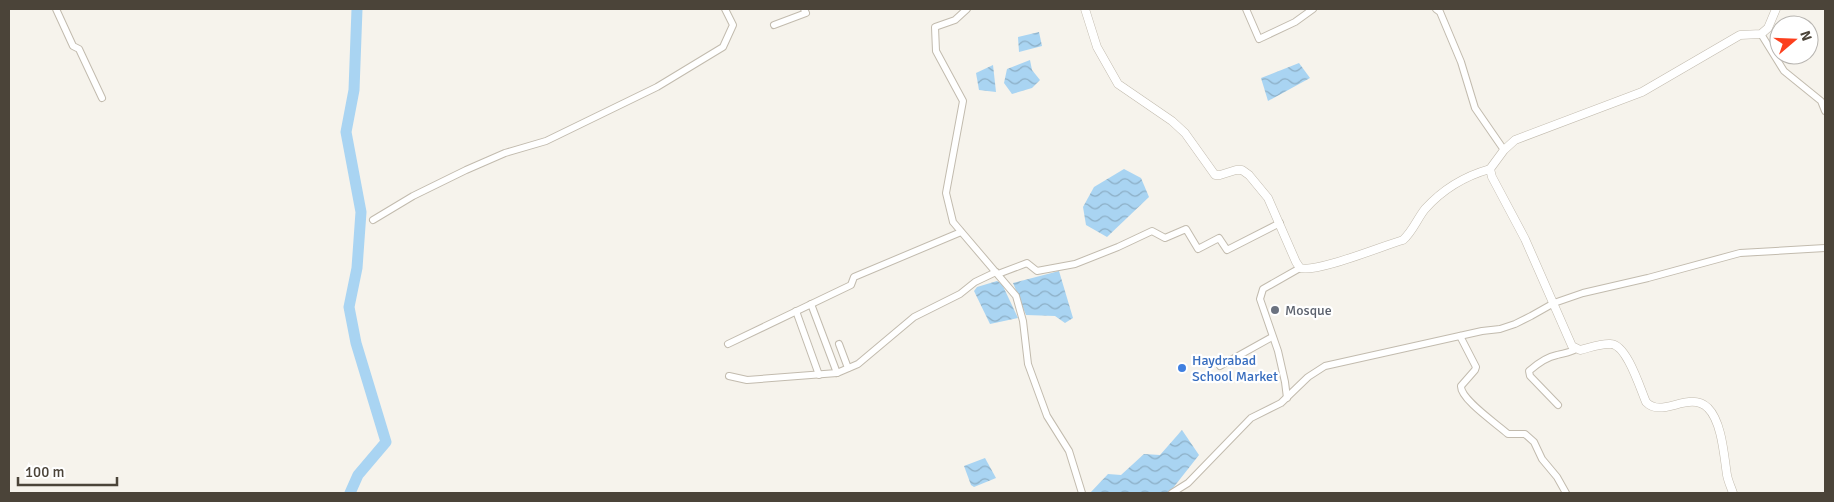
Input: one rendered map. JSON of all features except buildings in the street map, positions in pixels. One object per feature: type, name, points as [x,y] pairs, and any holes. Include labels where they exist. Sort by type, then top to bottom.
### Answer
[{"type":"street","points":[[56,9],[73,46],[79,49],[102,98]]},
{"type":"street","points":[[373,220],[413,196],[466,170],[505,153],[546,141],[656,87],[722,47],[733,25],[725,9]]},
{"type":"street","points":[[774,25],[806,13],[804,9]]},
{"type":"street","points":[[967,9],[955,20],[935,27],[936,51],[963,101],[946,194],[953,222],[1016,296],[1023,321],[1028,364],[1047,416],[1069,451],[1082,493]]},
{"type":"street","points":[[1085,9],[1096,47],[1118,84],[1172,121],[1186,133],[1215,174],[1220,176],[1236,170],[1242,170],[1249,175],[1268,198],[1300,268]]},
{"type":"street","points":[[1246,9],[1259,39],[1295,22],[1313,9]]},
{"type":"street","points":[[1436,9],[1440,12],[1462,62],[1475,108],[1504,150]]},
{"type":"street","points":[[1287,398],[1278,350],[1260,299],[1260,294],[1263,290],[1300,268],[1310,269],[1351,258],[1403,240],[1409,235],[1425,209],[1447,189],[1463,179],[1490,169],[1504,150],[1515,140],[1530,133],[1594,112],[1642,92],[1740,35],[1761,34],[1768,28],[1776,9]]},
{"type":"street","points":[[1761,34],[1784,71],[1821,101],[1825,111]]},
{"type":"street","points":[[1490,169],[1492,178],[1525,240],[1572,346],[1580,350],[1611,344],[1620,347],[1629,361],[1646,402],[1651,407],[1657,408],[1685,401],[1706,406],[1712,413],[1724,447],[1727,476],[1733,493]]},
{"type":"street","points":[[729,376],[747,380],[819,376],[837,373],[858,364],[914,317],[960,294],[975,282],[1027,263],[1037,271],[1075,264],[1152,231],[1165,238],[1186,229],[1198,249],[1219,238],[1227,250],[1280,224]]},
{"type":"street","points":[[728,344],[851,285],[854,277],[961,232]]},
{"type":"street","points":[[1172,493],[1188,483],[1251,418],[1287,398],[1308,377],[1325,366],[1482,331],[1500,329],[1532,316],[1554,303],[1583,293],[1648,278],[1740,253],[1825,248]]},
{"type":"street","points":[[811,304],[837,373]]},
{"type":"street","points":[[796,312],[819,376]]},
{"type":"street","points":[[1220,366],[1272,336]]},
{"type":"street","points":[[1460,336],[1476,367],[1462,386],[1462,392],[1470,402],[1508,434],[1525,434],[1534,442],[1542,459],[1557,477],[1566,493]]},
{"type":"street","points":[[839,344],[848,368]]},
{"type":"street","points":[[1558,406],[1530,376],[1529,372],[1546,359],[1556,355],[1568,354],[1576,349]]},
{"type":"water","points":[[1039,32],[1042,46],[1019,52],[1018,37]]},
{"type":"water","points":[[1030,60],[1032,70],[1040,80],[1032,88],[1012,94],[1004,83],[1007,69]]},
{"type":"water","points":[[1299,63],[1310,78],[1268,101],[1261,78]]},
{"type":"water","points":[[993,65],[996,92],[979,90],[976,73]]},
{"type":"water","points":[[1124,169],[1141,178],[1149,197],[1107,237],[1086,225],[1083,207],[1094,187]]},
{"type":"water","points":[[1059,271],[1073,318],[1065,323],[1055,316],[1026,315],[1013,283]]},
{"type":"water","points":[[997,281],[1002,284],[1018,318],[990,324],[974,291],[977,287]]},
{"type":"water","points":[[1182,430],[1199,455],[1173,488],[1166,493],[1090,493],[1108,474],[1121,475],[1144,454],[1160,455]]},
{"type":"water","points":[[985,458],[996,478],[974,487],[971,485],[964,466]]},
{"type":"waterway","points":[[350,493],[358,475],[386,442],[356,343],[349,307],[357,268],[361,212],[346,132],[354,90],[357,9]]},
{"type":"place","name":"Mosque","points":[[1275,310]]},
{"type":"place","name":"Haydrabad School Market","points":[[1182,368]]}]
